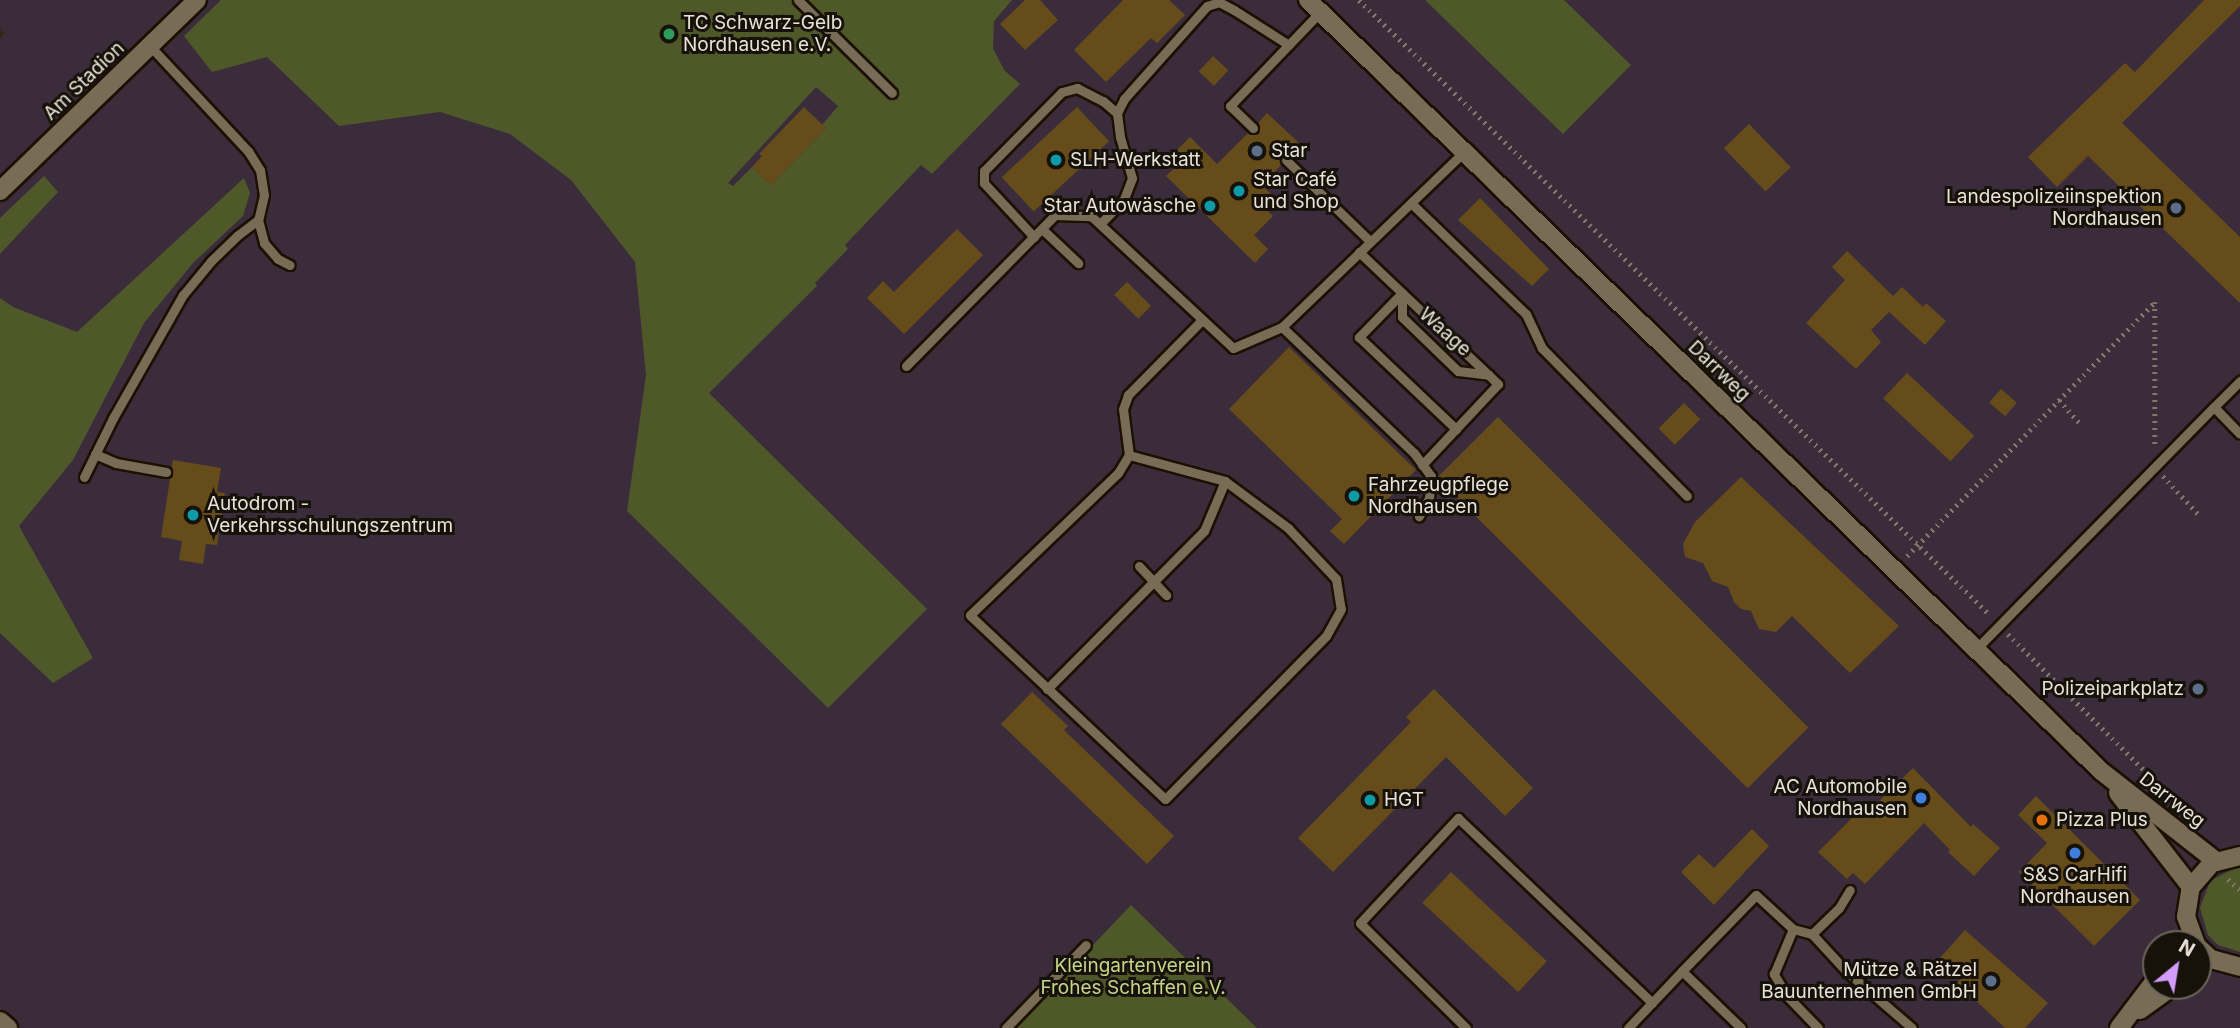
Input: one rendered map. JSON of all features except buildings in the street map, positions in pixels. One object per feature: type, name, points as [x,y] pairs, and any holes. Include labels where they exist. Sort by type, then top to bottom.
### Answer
[{"type":"street","name":"Am Stadion","points":[[0,191],[197,0]]},
{"type":"street","name":"Darrweg","points":[[1314,6],[2101,771],[2217,862]]},
{"type":"street","name":"Darrweg","points":[[2101,771],[2191,887]]},
{"type":"street","points":[[2191,930],[2186,909],[2191,887],[2199,875],[2217,862],[2240,856]]},
{"type":"street","points":[[2212,956],[2240,967]]},
{"type":"street","points":[[2124,1023],[2142,998]]},
{"type":"street","points":[[2124,1023],[2154,1000]]},
{"type":"street","points":[[0,1021],[8,1028]]},
{"type":"lane","points":[[798,0],[892,93]]},
{"type":"lane","points":[[1100,224],[1124,199],[1132,178],[1119,137],[1117,113],[1124,99],[1207,6],[1219,2],[1289,45]]},
{"type":"lane","points":[[1253,128],[1230,106],[1289,45],[1314,6]]},
{"type":"lane","points":[[150,46],[248,151],[260,170],[264,195],[258,220],[264,243],[278,259],[290,265]]},
{"type":"lane","points":[[1034,237],[984,183],[984,171],[1062,92],[1077,88],[1103,101],[1117,113]]},
{"type":"lane","points":[[906,366],[1055,215],[1091,216],[1233,348],[1282,327],[1463,153]]},
{"type":"lane","points":[[1286,160],[1370,241]]},
{"type":"lane","points":[[1410,203],[1526,314],[1542,348],[1687,496]]},
{"type":"lane","points":[[84,477],[183,295],[238,234],[258,220]]},
{"type":"lane","points":[[1042,229],[1078,263]]},
{"type":"lane","points":[[1359,252],[1498,384],[1422,465]]},
{"type":"lane","points":[[1402,293],[1359,337],[1455,429]]},
{"type":"lane","name":"Waage","points":[[1402,293],[1402,317],[1458,371],[1489,375]]},
{"type":"lane","points":[[1129,455],[1225,481],[1288,528],[1336,579],[1341,609],[1326,636],[1165,799],[970,615],[1118,473],[1129,455],[1123,409],[1128,395],[1202,320]]},
{"type":"lane","points":[[1282,327],[1431,476],[1430,498],[1419,516]]},
{"type":"lane","points":[[1976,649],[2240,381]]},
{"type":"lane","points":[[2214,407],[2240,433]]},
{"type":"lane","points":[[95,454],[116,463],[166,472]]},
{"type":"lane","points":[[1047,689],[1204,531],[1225,481]]},
{"type":"lane","points":[[1139,566],[1166,595]]},
{"type":"lane","points":[[1465,1028],[1360,923],[1458,818],[1652,1003]]},
{"type":"lane","points":[[1812,934],[1839,908],[1850,890]]},
{"type":"lane","points":[[1628,1028],[1756,895],[1793,929],[1812,934],[1846,971],[1913,1028]]},
{"type":"lane","points":[[1793,929],[1774,974],[1787,996],[1818,1028]]},
{"type":"lane","points":[[1006,1028],[1086,945]]},
{"type":"lane","points":[[1682,971],[1741,1028]]},
{"type":"path","points":[[1359,0],[1919,544],[2188,813]]},
{"type":"path","points":[[1894,569],[2155,302],[2155,467],[2201,517]]},
{"type":"path","points":[[2059,400],[2079,422]]},
{"type":"shaded area","points":[[0,0],[2240,0],[2240,1028],[1257,1028],[1131,906],[1014,1028],[0,1028],[0,39],[5,33],[0,28]]},
{"type":"green space","points":[[221,0],[1012,0],[994,21],[993,48],[1004,70],[1020,84],[932,174],[921,165],[845,245],[848,249],[815,283],[817,286],[709,393],[927,609],[828,708],[627,511],[646,375],[635,262],[571,180],[510,134],[440,112],[339,126],[267,57],[212,72],[184,36]],"holes":[[[816,87],[838,106],[822,125],[826,128],[771,185],[752,167],[733,186],[728,183]]]},
{"type":"green space","points":[[1425,0],[1564,0],[1631,65],[1563,134]]},
{"type":"green space","points":[[44,176],[58,192],[0,254],[0,218]]},
{"type":"green space","points":[[244,178],[250,193],[243,216],[193,263],[144,323],[73,460],[19,526],[93,658],[53,683],[0,633],[0,298],[13,307],[77,332]]},
{"type":"green space","points":[[2240,868],[2240,952],[2218,945],[2212,939],[2212,930],[2207,930],[2200,908],[2210,881]]},
{"type":"green space","name":"Kleingartenverein Frohes Schaffen e.V.","points":[[1131,905],[1257,1028],[1014,1028]]},
{"type":"place","name":"TC Schwarz-Gelb Nordhausen e.V.","points":[[669,34]]},
{"type":"place","name":"Star","points":[[1257,151]]},
{"type":"place","name":"SLH-Werkstatt","points":[[1056,160]]},
{"type":"place","name":"Star Café und Shop","points":[[1239,191]]},
{"type":"place","name":"Star Autowäsche","points":[[1210,206]]},
{"type":"place","name":"Landespolizeiinspektion Nordhausen","points":[[2176,208]]},
{"type":"place","name":"Fahrzeugpflege Nordhausen","points":[[1354,496]]},
{"type":"place","name":"Autodrom - Verkehrsschulungszentrum","points":[[193,515]]},
{"type":"place","name":"Polizeiparkplatz","points":[[2198,689]]},
{"type":"place","name":"AC Automobile Nordhausen","points":[[1921,798]]},
{"type":"place","name":"HGT","points":[[1370,800]]},
{"type":"place","name":"Pizza Plus","points":[[2042,820]]},
{"type":"place","name":"S&S CarHifi Nordhausen","points":[[2075,853]]},
{"type":"place","name":"Mütze & Rätzel Bauunternehmen GmbH","points":[[1991,981]]}]
